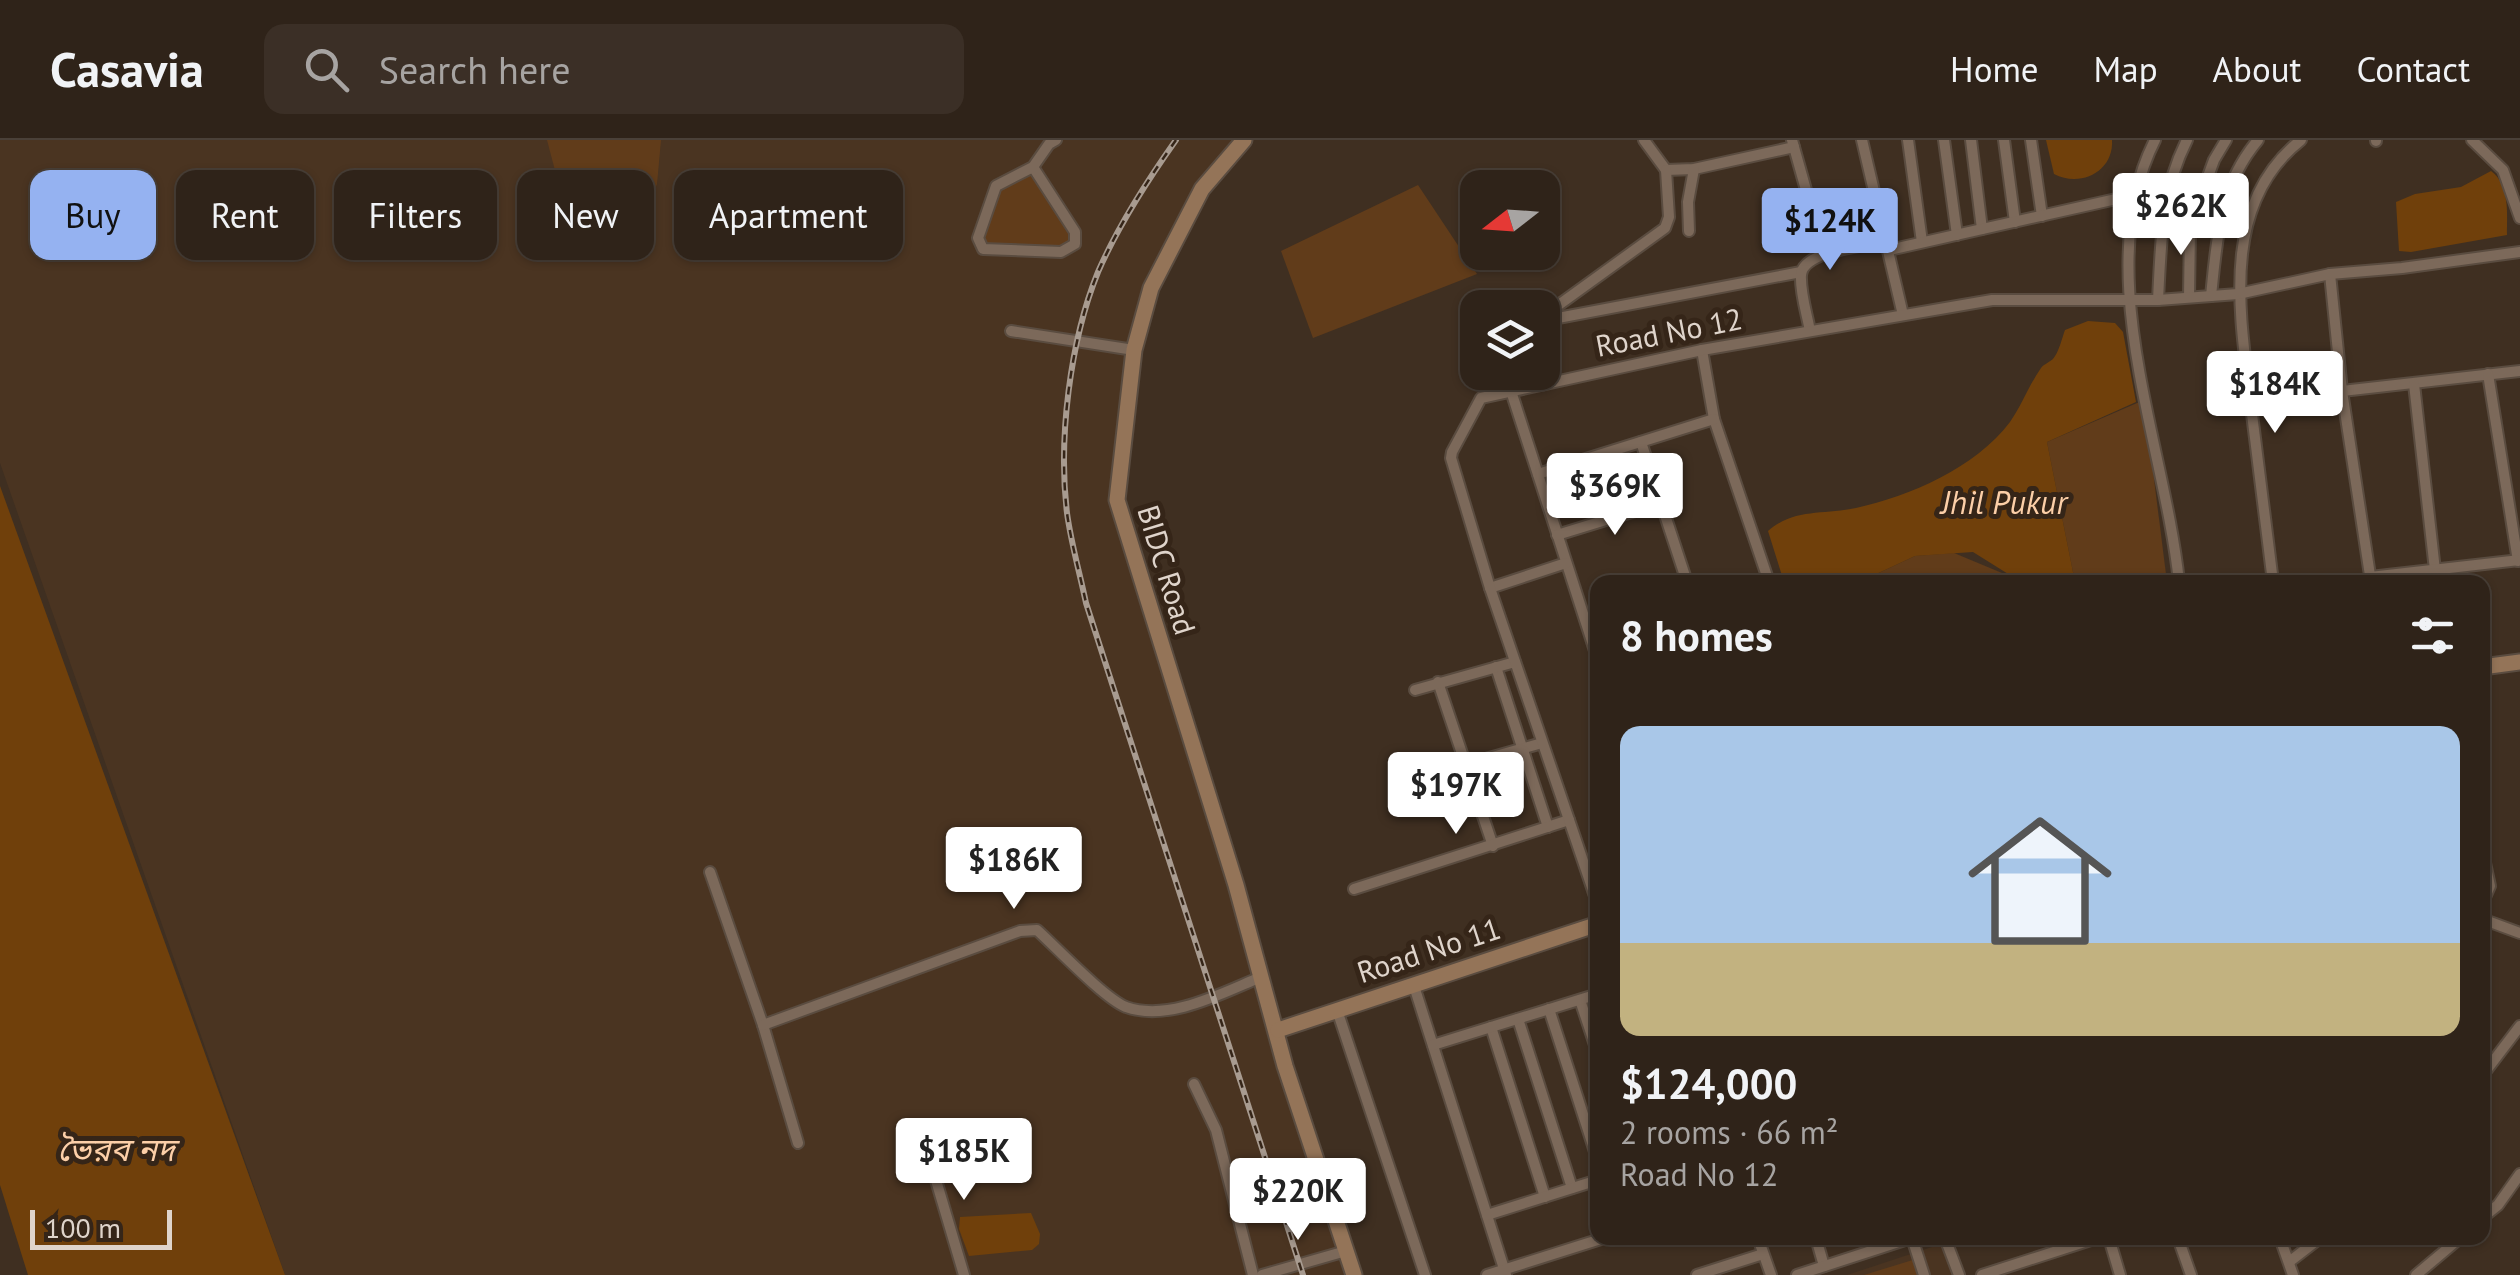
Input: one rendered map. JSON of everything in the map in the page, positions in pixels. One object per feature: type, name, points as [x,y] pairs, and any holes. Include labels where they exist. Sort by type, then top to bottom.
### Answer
[{"type":"main road","name":"BIDC Road","points":[[1244,140],[1202,190],[1156,274],[1134,350],[1116,500],[1236,885],[1285,1066],[1354,1275]]},
{"type":"main road","points":[[2490,666],[2520,662]]},
{"type":"main road","name":"Road No 11","points":[[1278,1030],[1590,927]]},
{"type":"main road","name":"BIDC Road","points":[[1278,1030],[1293,1062],[1362,1275]]},
{"type":"street","points":[[1033,168],[1075,232],[1075,244],[1062,252],[983,249],[978,238],[996,186],[1033,168],[1048,144],[1056,140]]},
{"type":"street","points":[[1560,308],[1666,228],[1666,170],[1644,140]]},
{"type":"street","points":[[1862,140],[1903,315]]},
{"type":"street","points":[[1908,140],[1922,242]]},
{"type":"street","points":[[1944,140],[1956,234]]},
{"type":"street","points":[[1971,140],[1982,229]]},
{"type":"street","points":[[2004,140],[2015,222]]},
{"type":"street","points":[[2031,140],[2042,216]]},
{"type":"street","points":[[2154,140],[2130,211],[2128,299],[2178,575]]},
{"type":"street","points":[[2158,300],[2163,214],[2173,172],[2188,140]]},
{"type":"street","points":[[2188,297],[2190,226],[2214,160],[2226,140]]},
{"type":"street","points":[[2211,296],[2218,218],[2231,186],[2258,140]]},
{"type":"street","points":[[2272,575],[2238,294],[2248,220],[2264,176],[2301,140]]},
{"type":"street","points":[[2472,140],[2503,170],[2520,218]]},
{"type":"street","points":[[1666,170],[1694,169],[1793,144],[1824,254]]},
{"type":"street","points":[[1689,231],[1688,202],[1694,169]]},
{"type":"street","points":[[1810,331],[1801,272],[1806,263],[1824,254],[1922,242],[2134,195]]},
{"type":"street","name":"Road No 12","points":[[1560,380],[1702,350],[1992,300],[2158,300],[2238,294],[2330,274],[2520,252]]},
{"type":"street","points":[[1560,319],[1801,272]]},
{"type":"street","points":[[2330,274],[2342,391],[2369,575]]},
{"type":"street","points":[[1011,331],[1134,350]]},
{"type":"street","points":[[1702,350],[1714,419],[1766,575]]},
{"type":"street","points":[[2342,391],[2520,370]]},
{"type":"street","points":[[2403,575],[2519,560],[2488,374]]},
{"type":"street","points":[[2414,384],[2436,570]]},
{"type":"street","name":"Road No 12","points":[[1516,390],[1481,398],[1452,452],[1490,588],[1590,882]]},
{"type":"street","points":[[1511,391],[1566,562],[1590,622]]},
{"type":"street","points":[[1538,474],[1714,419]]},
{"type":"street","points":[[1641,442],[1685,575]]},
{"type":"street","points":[[1558,535],[1661,503]]},
{"type":"street","points":[[1490,588],[1566,562]]},
{"type":"street","points":[[1415,690],[1515,662]]},
{"type":"street","points":[[1496,668],[1548,827]]},
{"type":"street","points":[[1438,682],[1460,767],[1493,846]]},
{"type":"street","points":[[1460,767],[1542,743]]},
{"type":"street","points":[[1354,889],[1569,820]]},
{"type":"street","points":[[710,872],[798,1142]]},
{"type":"street","points":[[2490,922],[2520,933]]},
{"type":"street","points":[[763,1025],[1020,931],[1037,930],[1122,1006],[1153,1013],[1213,997],[1261,976]]},
{"type":"street","points":[[1414,986],[1506,1272]]},
{"type":"street","points":[[1433,1045],[1590,997]]},
{"type":"street","points":[[1580,1000],[1590,1030]]},
{"type":"street","points":[[1549,1009],[1590,1136]]},
{"type":"street","points":[[1337,1010],[1425,1275]]},
{"type":"street","points":[[1518,1019],[1572,1188]]},
{"type":"street","points":[[2490,1065],[2520,1026]]},
{"type":"street","points":[[1490,1027],[1545,1197]]},
{"type":"street","points":[[1194,1084],[1216,1130],[1253,1275]]},
{"type":"street","points":[[925,1143],[964,1275]]},
{"type":"street","points":[[2490,1212],[2520,1174]]},
{"type":"street","points":[[1487,1215],[1590,1182]]},
{"type":"street","points":[[1488,1275],[1590,1243]]},
{"type":"street","points":[[1760,1245],[1771,1275]]},
{"type":"street","points":[[1818,1245],[1824,1266]]},
{"type":"street","points":[[1798,1275],[1889,1245]]},
{"type":"street","points":[[1913,1245],[1924,1275]]},
{"type":"street","points":[[1948,1245],[1959,1275]]},
{"type":"street","points":[[1982,1275],[2057,1245]]},
{"type":"street","points":[[2111,1245],[2120,1275]]},
{"type":"street","points":[[2180,1245],[2190,1275]]},
{"type":"street","points":[[2282,1245],[2293,1275]]},
{"type":"street","points":[[2288,1262],[2311,1245]]},
{"type":"street","points":[[2416,1275],[2452,1245]]},
{"type":"street","points":[[1262,1275],[1346,1251]]},
{"type":"street","points":[[1700,1274],[1735,1269],[1763,1254]]},
{"type":"shaded area","points":[[0,140],[1236,140],[1193,191],[1146,277],[1129,353],[1113,504],[1124,551],[1354,1275],[285,1275],[0,463]]},
{"type":"shaded area","points":[[547,140],[661,140],[654,191],[654,170],[555,170]]},
{"type":"shaded area","points":[[1033,167],[1075,232],[1070,249],[981,246],[994,190]]},
{"type":"shaded area","points":[[1418,185],[1460,248],[1460,270],[1474,270],[1477,274],[1313,338],[1281,251]]},
{"type":"shaded area","points":[[2144,400],[2166,575],[2074,575],[2047,442]]},
{"type":"shaded area","points":[[1954,553],[2007,575],[1874,575],[1915,556]]},
{"type":"shaded area","points":[[1945,1245],[1955,1275],[1847,1275]]},
{"type":"shaded area","points":[[1916,1259],[1921,1275],[1864,1275]]},
{"type":"water","points":[[2046,140],[2112,140],[2102,168],[2075,179],[2054,174]]},
{"type":"water","points":[[2491,171],[2504,192],[2507,235],[2399,251],[2396,202],[2415,194],[2461,187]]},
{"type":"water","name":"Jhil Pukur","points":[[2088,321],[2115,323],[2123,332],[2136,402],[2047,442],[2074,575],[2010,575],[1973,552],[1915,556],[1874,575],[1782,575],[1768,531],[1799,515],[1856,508],[1898,496],[1960,466],[2010,422],[2041,368],[2055,356],[2065,330]]},
{"type":"water","name":"ভৈরব নদ","points":[[0,486],[285,1275],[28,1275],[0,1185]]},
{"type":"water","points":[[1031,1213],[1040,1234],[1039,1244],[1032,1250],[969,1256],[959,1229],[960,1217]]},
{"type":"railway","points":[[1176,140],[1124,221],[1088,299],[1065,422],[1067,513],[1086,603],[1303,1275]]}]
